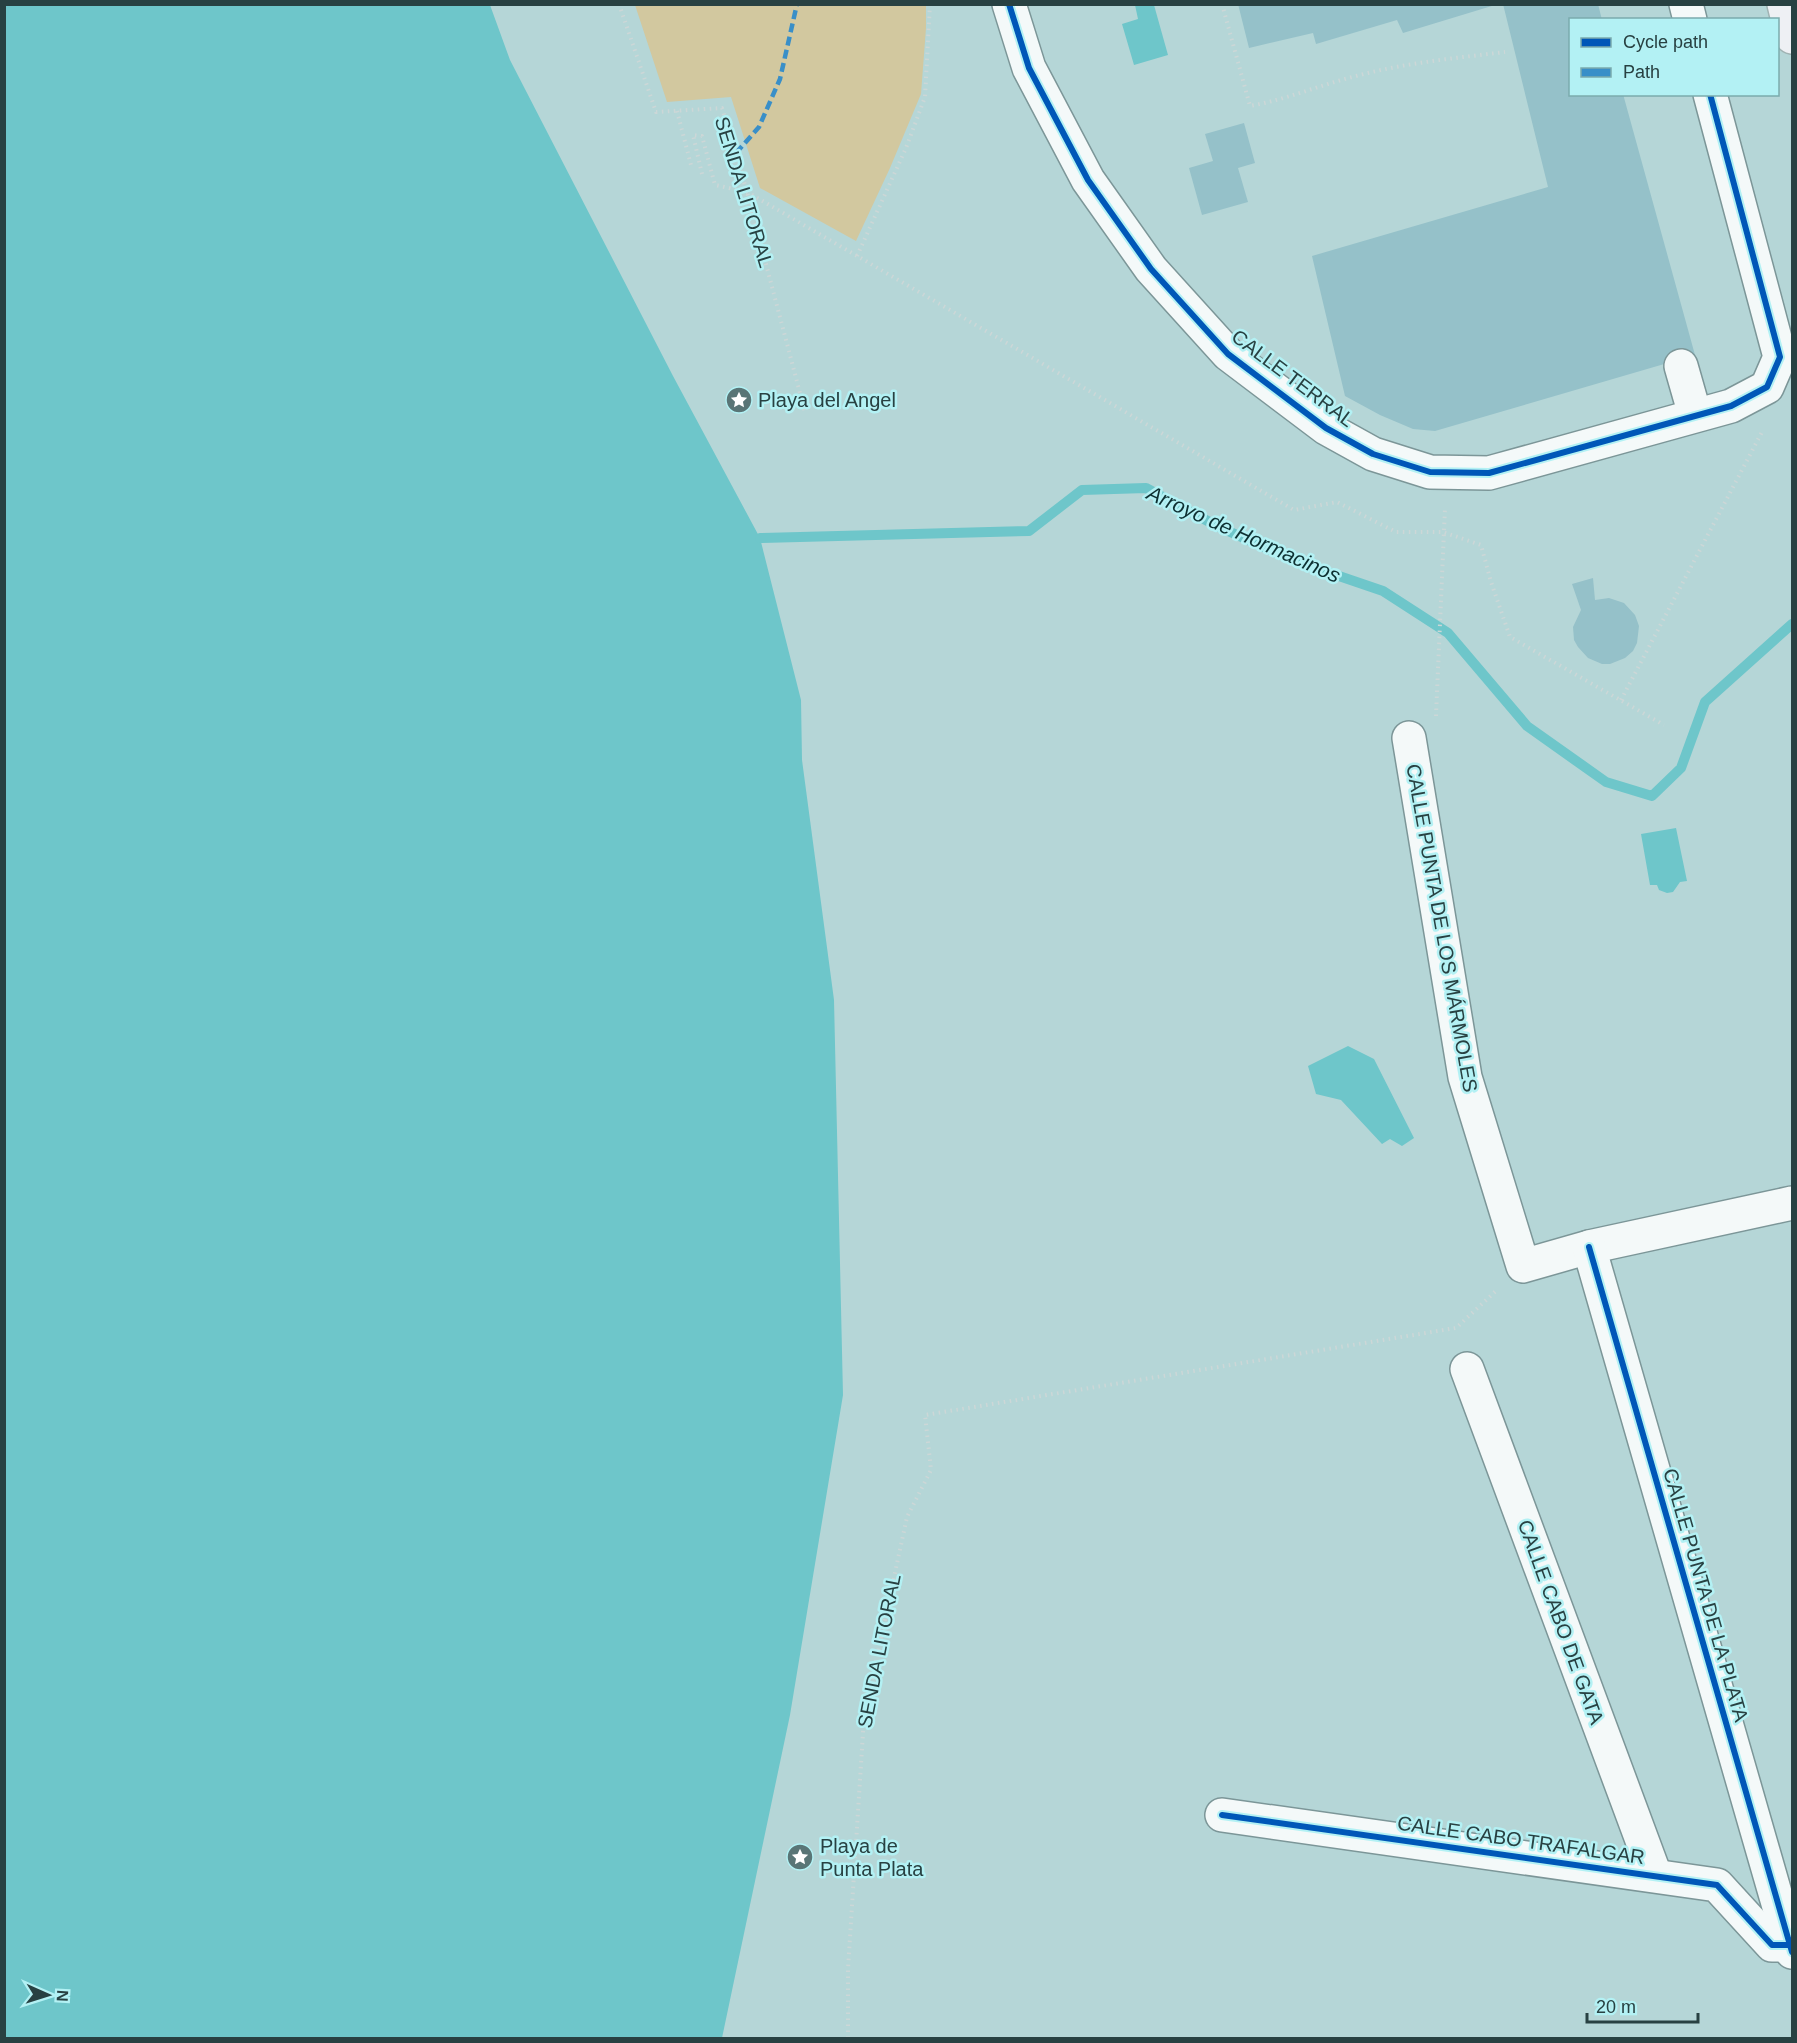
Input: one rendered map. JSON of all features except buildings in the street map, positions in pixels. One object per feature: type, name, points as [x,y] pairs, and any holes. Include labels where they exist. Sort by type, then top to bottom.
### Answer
[{"type":"main road","points":[[1784,4],[1792,37]]},
{"type":"street","name":"CALLE TERRAL","points":[[1009,4],[1029,68],[1088,180],[1151,269],[1228,354],[1326,428],[1372,454],[1430,472],[1489,473],[1731,405],[1767,387]]},
{"type":"street","points":[[1711,96],[1780,357],[1767,387]]},
{"type":"street","points":[[1681,366],[1695,415]]},
{"type":"street","name":"CALLE PUNTA DE LOS MÁRMOLES","points":[[1424,732],[1464,1077],[1523,1266]]},
{"type":"street","points":[[1523,1266],[1589,1247],[1792,1203]]},
{"type":"street","name":"CALLE PUNTA DE LA PLATA","points":[[1589,1247],[1791,1949]]},
{"type":"street","name":"CALLE CABO DE GATA","points":[[1467,1369],[1655,1875]]},
{"type":"street","name":"CALLE CABO TRAFALGAR","points":[[1222,1815],[1716,1885],[1772,1945],[1791,1949]]},
{"type":"path","points":[[857,255],[906,148],[925,97],[930,4]]},
{"type":"path","points":[[1222,4],[1250,106],[1281,100],[1376,71],[1417,63],[1505,52]]},
{"type":"path","points":[[677,111],[691,165]]},
{"type":"path","points":[[702,174],[693,135],[702,136],[715,185],[747,192],[1294,510],[1337,502],[1396,532],[1443,532],[1481,545],[1510,637],[1664,725]]},
{"type":"path","points":[[1621,700],[1768,421],[1767,387]]},
{"type":"path","points":[[1424,732],[1436,715],[1443,532]]},
{"type":"shaded area","points":[[635,5],[926,5],[921,94],[856,241],[760,188],[731,97],[667,102]]},
{"type":"water","points":[[5,4],[490,5],[510,60],[673,376],[760,538],[801,700],[802,760],[834,1000],[843,1395],[790,1715],[722,2038],[5,2038]]},
{"type":"water","points":[[1135,5],[1154,5],[1168,55],[1134,65],[1122,24],[1138,19]]},
{"type":"water","points":[[1676,828],[1687,881],[1680,882],[1673,892],[1667,893],[1659,890],[1657,885],[1650,885],[1641,834]]},
{"type":"water","points":[[1348,1046],[1374,1059],[1414,1138],[1402,1146],[1390,1139],[1382,1144],[1341,1100],[1316,1094],[1308,1066]]},
{"type":"waterway","name":"Arroyo de Hormacinos","points":[[760,538],[1029,531],[1082,490],[1146,488],[1217,526],[1295,561],[1383,591],[1448,633],[1527,726],[1606,782],[1652,796],[1681,768],[1705,702],[1792,624]]},
{"type":"marked path","points":[[736,153],[759,127],[780,79],[797,4]]},
{"type":"cycle path","points":[[1009,4],[1029,68],[1088,180],[1151,269],[1228,354],[1326,428],[1373,454],[1430,472],[1489,473],[1731,406],[1767,387],[1780,357],[1711,96]]},
{"type":"cycle path","points":[[1589,1247],[1792,1952]]},
{"type":"cycle path","points":[[1222,1815],[1717,1885],[1772,1945],[1790,1945]]},
{"type":"place","name":"Playa del Angel","points":[[739,400]]},
{"type":"place","name":"Playa de Punta Plata","points":[[800,1857]]}]
